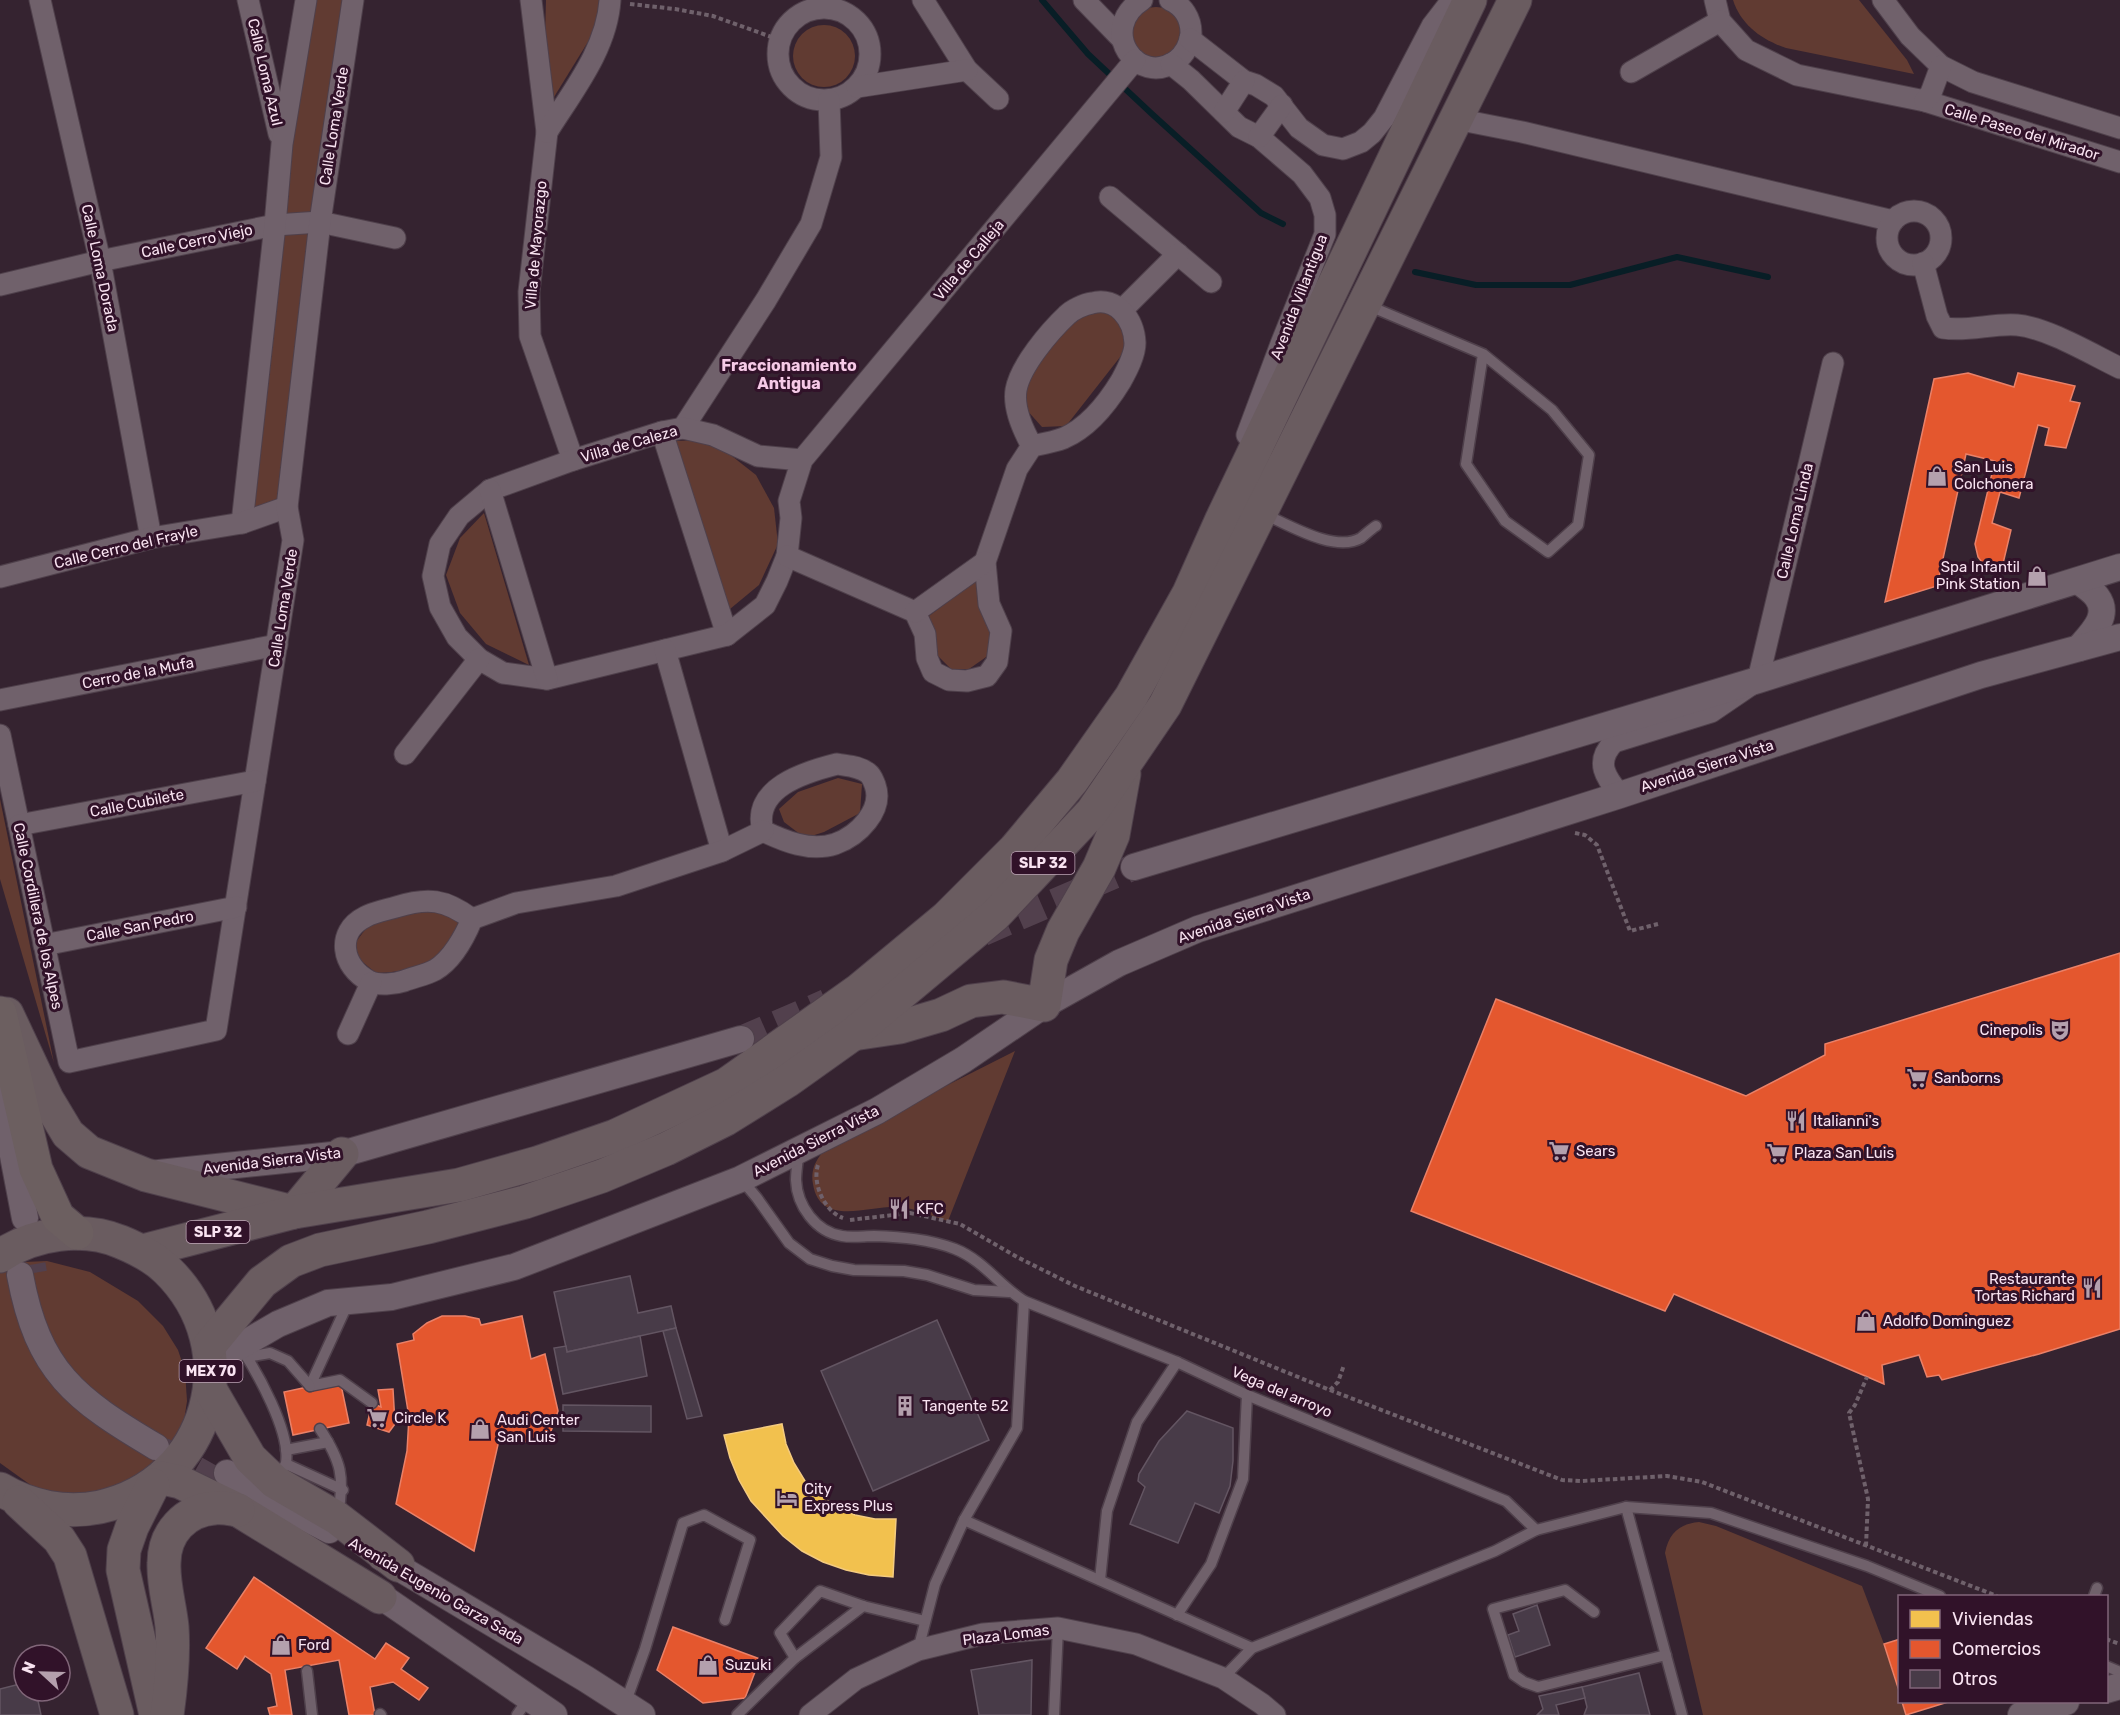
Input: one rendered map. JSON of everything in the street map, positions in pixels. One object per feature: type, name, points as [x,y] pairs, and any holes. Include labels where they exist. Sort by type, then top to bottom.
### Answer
[{"type":"highway","name":"SLP 32","points":[[142,1251],[294,1212],[459,1185],[537,1163],[615,1136],[727,1084],[859,990],[946,918],[1015,849],[1072,781],[1131,697],[1189,593],[1222,519],[1470,0]]},
{"type":"highway","name":"SLP 32","points":[[224,1360],[235,1312],[262,1282],[291,1261],[320,1250],[428,1227],[525,1202],[602,1176],[666,1149],[726,1119],[853,1034],[995,915],[1092,812],[1165,705],[1515,0]]},
{"type":"highway","points":[[853,1034],[900,1027],[941,1015],[971,1001],[1004,997],[1044,1005],[1051,960],[1063,931],[1095,876],[1113,835],[1127,761]]},
{"type":"highway","points":[[0,998],[47,1099],[68,1134],[89,1152],[146,1175],[294,1212],[342,1154]]},
{"type":"highway","points":[[0,1013],[36,1169],[58,1217],[77,1233]]},
{"type":"highway","name":"MEX 70","points":[[6,1493],[48,1508],[84,1510],[120,1502],[159,1462],[185,1453],[202,1422],[224,1360],[186,1291],[166,1269],[142,1251],[111,1238],[77,1233],[43,1236],[11,1248],[18,1268]]},
{"type":"highway","points":[[224,1360],[250,1458],[277,1487],[340,1504],[398,1565]]},
{"type":"highway","points":[[159,1462],[190,1487],[229,1489],[380,1597]]},
{"type":"highway","name":"MEX 70","points":[[156,1715],[123,1570],[124,1550],[159,1462]]},
{"type":"highway","points":[[172,1705],[172,1629],[164,1563],[166,1543],[175,1527],[192,1515],[214,1508],[229,1489]]},
{"type":"highway","name":"MEX 70","points":[[6,1493],[59,1539],[70,1556],[117,1715]]},
{"type":"street","name":"Calle Loma Dorada","points":[[40,0],[100,261],[151,538]]},
{"type":"street","name":"Calle Loma Azul","points":[[248,0],[282,144]]},
{"type":"street","points":[[242,523],[282,144],[306,0]]},
{"type":"street","name":"Calle Loma Verde","points":[[69,1062],[216,1030],[293,540],[287,507],[320,222],[354,0]]},
{"type":"street","name":"Villa de Mayorazgo","points":[[531,0],[547,132],[529,292],[530,336],[573,460]]},
{"type":"street","points":[[922,0],[967,70],[998,99]]},
{"type":"street","points":[[1084,0],[1121,38],[1131,66],[1153,67],[1171,64],[1180,58],[1187,49],[1190,39],[1191,28],[1188,17],[1182,8],[1170,0]]},
{"type":"street","points":[[1121,38],[1123,20],[1128,12],[1142,0]]},
{"type":"street","points":[[1190,39],[1244,81],[1266,90],[1282,105],[1299,128],[1323,144],[1343,149],[1360,142],[1384,118],[1432,26],[1452,0]]},
{"type":"street","name":"Calle Paseo del Mirador","points":[[1715,0],[1720,21],[1746,50],[1797,75],[1924,101],[2120,162]]},
{"type":"street","points":[[1883,0],[1910,36],[1941,66],[1973,82],[2120,128]]},
{"type":"street","name":"Villa de Mayorazgo","points":[[547,132],[588,67],[604,33],[610,1]]},
{"type":"street","points":[[840,5],[862,28],[868,43],[869,58],[866,74],[856,87],[844,96],[829,100],[807,97],[789,85],[781,72],[778,58],[780,40],[795,18],[808,11],[840,5]]},
{"type":"street","points":[[1631,72],[1720,21]]},
{"type":"street","name":"Avenida Villantigua","points":[[1171,64],[1191,80],[1239,127],[1259,137],[1302,174],[1320,198],[1325,215],[1325,234],[1250,425],[1222,519]]},
{"type":"street","name":"Villa de Calleja","points":[[802,460],[1131,66]]},
{"type":"street","name":"Calle Paseo del Mirador","points":[[1924,101],[1931,93],[1941,66]]},
{"type":"street","points":[[856,87],[967,70]]},
{"type":"street","points":[[1224,112],[1244,81]]},
{"type":"street","points":[[683,428],[766,300],[811,224],[831,158],[829,100]]},
{"type":"street","points":[[1259,137],[1282,105]]},
{"type":"street","points":[[2060,143],[2069,112]]},
{"type":"street","points":[[1456,119],[1522,132],[1893,221]]},
{"type":"street","points":[[1110,197],[1211,282]]},
{"type":"street","points":[[1908,211],[1926,213],[1935,220],[1940,228],[1941,243],[1937,252],[1923,263],[1905,262],[1897,258],[1890,250],[1888,231],[1893,221],[1908,211]]},
{"type":"street","name":"Calle Cerro Viejo","points":[[0,285],[100,261],[275,225],[320,222],[394,238]]},
{"type":"street","points":[[1122,310],[1178,254]]},
{"type":"street","points":[[1923,263],[1937,316],[1943,328],[1958,331],[2017,325],[2042,331],[2120,368]]},
{"type":"street","points":[[787,556],[915,612],[925,634],[927,658],[933,672],[949,680],[967,681],[987,676],[997,662],[1001,631],[990,604],[985,562],[1017,469],[1032,446],[1063,438],[1092,421],[1113,394],[1128,369],[1135,345],[1131,324],[1122,310],[1108,302],[1092,302],[1069,313],[1032,356],[1022,372],[1016,390],[1017,409],[1024,432],[1032,446]]},
{"type":"street","name":"Calle Loma Linda","points":[[1758,680],[1833,363]]},
{"type":"street","name":"Villa de Caleza","points":[[683,428],[713,435],[758,456],[802,460],[789,501],[791,518],[787,556],[765,605],[727,635],[547,679],[503,674],[479,660],[458,637],[440,607],[433,576],[440,544],[459,516],[490,490],[573,460],[662,432],[683,428]]},
{"type":"street","points":[[662,432],[727,635]]},
{"type":"street","points":[[490,490],[547,679]]},
{"type":"street","name":"Calle Cerro del Frayle","points":[[0,577],[151,538],[242,523],[287,507]]},
{"type":"street","points":[[915,612],[985,562]]},
{"type":"street","points":[[1134,867],[1758,680],[2120,567]]},
{"type":"street","points":[[2078,581],[2097,596],[2102,607],[2100,624],[2079,648]]},
{"type":"street","name":"Avenida Sierra Vista","points":[[224,1360],[278,1324],[328,1303],[392,1297],[514,1267],[741,1179],[808,1156],[877,1111],[963,1060],[1044,1005],[1119,963],[1198,929],[1620,795],[1982,675],[2120,637]]},
{"type":"street","name":"Cerro de la Mufa","points":[[0,700],[277,645]]},
{"type":"street","points":[[665,650],[722,851]]},
{"type":"street","points":[[405,754],[479,660]]},
{"type":"street","points":[[1620,795],[1605,776],[1606,750],[1614,742],[1711,712],[1758,680]]},
{"type":"street","name":"Calle Cordillera de los Alpes","points":[[0,735],[69,1062]]},
{"type":"street","points":[[837,764],[857,767],[870,774],[876,787],[878,801],[864,825],[835,844],[816,846],[789,843],[763,831],[760,819],[769,794],[806,772],[837,764]]},
{"type":"street","name":"Calle Cubilete","points":[[19,825],[255,781]]},
{"type":"street","points":[[472,919],[460,910],[439,901],[415,901],[364,917],[349,930],[344,945],[352,969],[371,982],[395,984],[435,970],[461,943],[472,919],[516,903],[616,886],[722,851],[763,831]]},
{"type":"street","name":"Calle San Pedro","points":[[44,945],[236,907]]},
{"type":"street","points":[[348,1034],[371,982]]},
{"type":"street","name":"Avenida Sierra Vista","points":[[146,1175],[342,1154],[741,1039]]},
{"type":"street","points":[[0,1088],[19,1219],[0,1154]]},
{"type":"street","points":[[18,1268],[39,1299],[52,1336],[68,1362],[82,1379],[124,1412],[159,1462]]},
{"type":"street","name":"Avenida Eugenio Garza Sada","points":[[229,1489],[277,1487],[380,1597],[523,1706],[554,1715]]},
{"type":"street","name":"Avenida Eugenio Garza Sada","points":[[229,1489],[279,1504],[398,1565],[633,1709]]},
{"type":"street","name":"Plaza Lomas","points":[[810,1715],[856,1679],[918,1650],[983,1634],[1058,1628],[1136,1644],[1223,1678],[1275,1715]]},
{"type":"street","points":[[2021,1715],[2060,1703]]},
{"type":"lane","points":[[1364,303],[1483,354],[1552,410],[1589,455],[1578,525],[1548,552],[1505,520],[1466,464],[1483,354]]},
{"type":"lane","points":[[1261,513],[1313,536],[1339,543],[1360,539],[1376,525]]},
{"type":"lane","name":"Vega del arroyo","points":[[808,1156],[796,1182],[801,1202],[811,1218],[824,1229],[842,1236],[929,1240],[958,1250],[985,1267],[1009,1292],[1024,1301],[1177,1362],[1247,1395],[1506,1501],[1536,1530]]},
{"type":"lane","name":"Vega del arroyo","points":[[741,1179],[758,1198],[789,1243],[810,1259],[854,1270],[904,1271],[927,1275],[974,1290],[1009,1292]]},
{"type":"lane","points":[[310,1386],[349,1301]]},
{"type":"lane","points":[[918,1650],[935,1584],[964,1520],[1017,1428],[1024,1301]]},
{"type":"lane","points":[[224,1360],[270,1353],[288,1361],[310,1386]]},
{"type":"lane","points":[[224,1360],[260,1376],[284,1437],[286,1449],[277,1487]]},
{"type":"lane","points":[[1100,1580],[1107,1511],[1137,1422],[1177,1362]]},
{"type":"lane","points":[[310,1386],[340,1380],[372,1403]]},
{"type":"lane","points":[[1177,1615],[1211,1564],[1243,1479],[1247,1395]]},
{"type":"lane","points":[[320,1429],[341,1472],[340,1504]]},
{"type":"lane","points":[[286,1449],[328,1442]]},
{"type":"lane","points":[[1626,1507],[1682,1715]]},
{"type":"lane","points":[[1223,1678],[1252,1648],[1496,1551],[1536,1530],[1626,1507],[1712,1513],[1867,1566],[1938,1595]]},
{"type":"lane","points":[[633,1709],[645,1649],[683,1523],[704,1515],[750,1540],[725,1620]]},
{"type":"lane","points":[[964,1520],[1252,1648]]},
{"type":"lane","points":[[1594,1612],[1565,1590],[1493,1609],[1514,1675],[1538,1687],[1666,1655]]},
{"type":"lane","points":[[795,1658],[780,1633],[820,1591],[862,1606],[925,1621]]},
{"type":"lane","points":[[737,1715],[795,1658],[862,1606]]},
{"type":"lane","points":[[1054,1715],[1058,1628]]},
{"type":"lane","points":[[307,1671],[312,1715]]},
{"type":"path","points":[[610,1],[713,16],[780,40]]},
{"type":"path","points":[[1566,830],[1585,835],[1597,845],[1630,931],[1658,924]]},
{"type":"path","points":[[808,1156],[815,1173],[816,1184],[827,1205],[837,1216],[852,1220],[910,1213],[960,1224],[1018,1258],[1075,1286],[1330,1390],[1562,1480],[1667,1476],[1702,1482],[1994,1595]]},
{"type":"path","points":[[1330,1390],[1338,1382],[1344,1365]]},
{"type":"path","points":[[1866,1546],[1868,1498],[1849,1413],[1868,1377]]},
{"type":"shaded area","points":[[305,0],[354,0],[287,507],[242,523]]},
{"type":"shaded area","points":[[546,0],[601,0],[594,32],[554,97],[545,36]]},
{"type":"shaded area","points":[[1733,0],[1859,0],[1907,60],[1914,74],[1777,45],[1761,36],[1747,24]]},
{"type":"shaded area","points":[[1151,7],[1161,7],[1174,14],[1181,27],[1181,37],[1174,50],[1161,57],[1151,57],[1142,53],[1135,46],[1131,37],[1131,27],[1135,18],[1142,11]]},
{"type":"shaded area","points":[[824,25],[841,30],[846,34],[850,39],[855,56],[850,73],[846,78],[841,82],[824,87],[807,82],[802,78],[798,73],[793,56],[798,39],[802,34],[807,30]]},
{"type":"shaded area","points":[[1102,310],[1115,315],[1125,333],[1124,352],[1066,426],[1042,427],[1025,408],[1027,377],[1074,317]]},
{"type":"shaded area","points":[[700,440],[728,453],[756,475],[774,508],[778,544],[759,585],[730,609],[676,441]]},
{"type":"shaded area","points":[[484,513],[529,665],[486,644],[460,613],[446,575],[460,538]]},
{"type":"shaded area","points":[[977,580],[992,632],[989,655],[969,669],[951,669],[936,654],[929,616]]},
{"type":"shaded area","points":[[838,778],[862,784],[860,813],[824,832],[805,838],[784,822],[779,809],[798,792]]},
{"type":"shaded area","points":[[0,799],[54,1063],[0,879]]},
{"type":"shaded area","points":[[425,907],[459,921],[451,944],[443,952],[417,967],[376,973],[359,959],[355,943],[368,926]]},
{"type":"shaded area","points":[[1015,1051],[948,1221],[899,1207],[835,1210],[825,1206],[817,1198],[812,1178],[814,1166],[831,1144]]},
{"type":"shaded area","points":[[47,1261],[90,1272],[138,1301],[163,1326],[178,1350],[185,1371],[187,1401],[182,1434],[148,1476],[77,1498],[32,1486],[0,1463],[0,1272],[24,1262]]},
{"type":"shaded area","points":[[1699,1522],[1716,1526],[1862,1586],[1884,1644],[1898,1691],[1898,1703],[1902,1703],[1906,1715],[1703,1715],[1665,1553],[1672,1535],[1686,1525]]},
{"type":"building: Viviendas","name":"City Express Plus","points":[[782,1424],[786,1444],[794,1463],[805,1481],[820,1495],[837,1507],[855,1515],[875,1519],[896,1519],[893,1577],[846,1570],[802,1551],[783,1536],[751,1501],[730,1458],[724,1435]]},
{"type":"building: Comercios","name":"San Luis Colchonera","points":[[1968,373],[2014,387],[2018,373],[2075,386],[2070,401],[2080,403],[2066,448],[2045,445],[2049,428],[2038,425],[2019,498],[2000,492],[1992,523],[2011,530],[2001,572],[1984,565],[1978,557],[1975,544],[1995,461],[1966,454],[1937,586],[1885,602],[1934,379]]},
{"type":"building: Comercios","name":"Plaza San Luis","points":[[2120,953],[2120,1329],[1942,1380],[1939,1375],[1927,1377],[1919,1355],[1882,1365],[1884,1384],[1674,1294],[1665,1311],[1411,1211],[1496,999],[1746,1096],[1825,1055],[1825,1044]]},
{"type":"building: Comercios","name":"Audi Center San Luis","points":[[442,1316],[465,1316],[479,1319],[481,1325],[522,1316],[531,1359],[545,1354],[558,1411],[547,1443],[499,1440],[474,1551],[396,1504],[407,1451],[409,1417],[397,1344],[414,1340],[413,1334],[427,1323]]},
{"type":"building: Comercios","points":[[340,1380],[349,1423],[293,1435],[284,1392]]},
{"type":"building: Comercios","points":[[393,1389],[395,1424],[389,1432],[367,1425],[372,1403],[381,1407],[378,1390]]},
{"type":"building: Comercios","name":"Ford","points":[[254,1577],[375,1659],[386,1643],[409,1658],[401,1669],[428,1688],[419,1700],[393,1682],[370,1687],[375,1715],[349,1715],[339,1660],[285,1670],[292,1715],[270,1715],[268,1708],[277,1706],[271,1674],[245,1656],[237,1669],[206,1648]]},
{"type":"building: Comercios","name":"Suzuki","points":[[673,1627],[760,1659],[745,1698],[703,1703],[657,1670]]},
{"type":"building: Comercios","points":[[1898,1640],[1898,1688],[1884,1644]]},
{"type":"building: Comercios","points":[[1902,1703],[1945,1703],[1906,1715]]},
{"type":"building: Otros","points":[[630,1276],[638,1313],[671,1306],[676,1328],[567,1352],[554,1292]]},
{"type":"building: Otros","name":"Tangente 52","points":[[937,1320],[989,1440],[873,1491],[821,1371]]},
{"type":"building: Otros","points":[[676,1328],[702,1416],[687,1419],[663,1331]]},
{"type":"building: Otros","points":[[640,1336],[647,1376],[563,1394],[554,1348],[566,1346],[567,1352]]},
{"type":"building: Otros","points":[[563,1405],[651,1406],[651,1432],[563,1431]]},
{"type":"building: Otros","points":[[1187,1411],[1233,1428],[1233,1461],[1230,1486],[1219,1513],[1195,1503],[1178,1543],[1130,1524],[1145,1487],[1138,1481],[1139,1474],[1159,1441]]},
{"type":"building: Otros","points":[[1537,1605],[1550,1645],[1515,1657],[1508,1635],[1519,1631],[1513,1614]]},
{"type":"building: Otros","points":[[1032,1660],[1031,1715],[979,1715],[971,1670]]},
{"type":"building: Otros","points":[[1639,1673],[1650,1715],[1584,1715],[1587,1707],[1582,1687]]},
{"type":"building: Otros","points":[[12,1686],[12,1703],[38,1703],[41,1715],[0,1715],[0,1689]]},
{"type":"building: Otros","points":[[1582,1687],[1585,1698],[1556,1705],[1559,1715],[1537,1715],[1543,1709],[1539,1696]]},
{"type":"waterway","points":[[1042,0],[1088,54],[1152,114],[1261,213],[1283,224]]},
{"type":"waterway","points":[[1415,272],[1476,285],[1570,285],[1677,257],[1768,277]]},
{"type":"tunnel","points":[[983,933],[1134,867]]},
{"type":"tunnel","points":[[741,1039],[826,1002]]},
{"type":"tunnel","points":[[26,1226],[34,1273]]},
{"type":"tunnel","points":[[162,1450],[221,1483]]},
{"type":"place","name":"San Luis Colchonera","points":[[1937,476]]},
{"type":"place","name":"Spa Infantil Pink Station","points":[[2037,576]]},
{"type":"place","name":"Cinepolis","points":[[2060,1030]]},
{"type":"place","name":"Sanborns","points":[[1917,1078]]},
{"type":"place","name":"Italianni's","points":[[1796,1121]]},
{"type":"place","name":"Sears","points":[[1559,1151]]},
{"type":"place","name":"Plaza San Luis","points":[[1777,1153]]},
{"type":"place","name":"KFC","points":[[899,1209]]},
{"type":"place","name":"Restaurante Tortas Richard","points":[[2092,1288]]},
{"type":"place","name":"Adolfo Dominguez","points":[[1866,1321]]},
{"type":"place","name":"Tangente 52","points":[[905,1406]]},
{"type":"place","name":"Circle K","points":[[377,1418]]},
{"type":"place","name":"Audi Center San Luis","points":[[480,1429]]},
{"type":"place","name":"City Express Plus","points":[[787,1498]]},
{"type":"place","name":"Ford","points":[[281,1645]]},
{"type":"place","name":"Suzuki","points":[[708,1665]]},
{"type":"district","name":"Fraccionamiento Antigua","points":[[789,374]]}]
